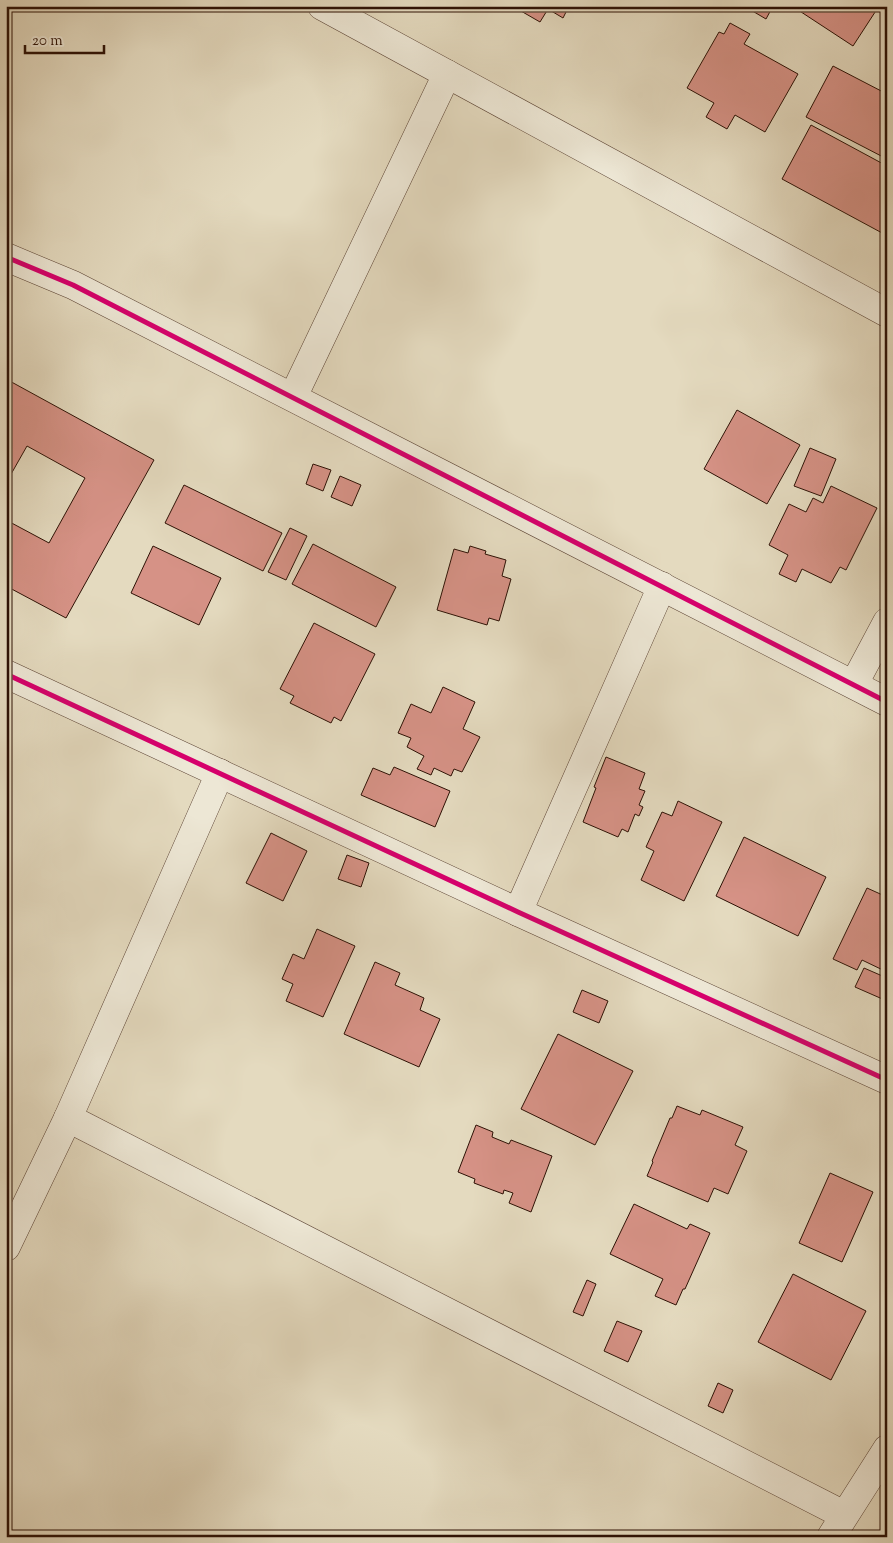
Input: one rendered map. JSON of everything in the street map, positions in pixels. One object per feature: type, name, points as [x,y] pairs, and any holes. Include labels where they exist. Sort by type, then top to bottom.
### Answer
[{"type":"street","points":[[322,6],[887,313]]},
{"type":"street","points":[[293,397],[447,74]]},
{"type":"street","points":[[6,258],[73,285],[887,702]]},
{"type":"street","points":[[518,912],[662,586]]},
{"type":"street","points":[[854,684],[887,622]]},
{"type":"street","points":[[6,674],[518,912],[887,1080]]},
{"type":"street","points":[[6,1247],[68,1118],[220,773]]},
{"type":"street","points":[[68,1118],[837,1526],[887,1449]]},
{"type":"building","points":[[569,6],[563,18],[548,9],[540,22],[514,7]]},
{"type":"building","points":[[744,6],[773,6],[766,19]]},
{"type":"building","points":[[792,6],[879,6],[853,46]]},
{"type":"building","points":[[730,23],[750,34],[744,44],[798,74],[765,132],[735,115],[727,129],[706,117],[714,103],[687,88],[719,32],[724,34]]},
{"type":"building","points":[[833,66],[887,94],[887,159],[806,117]]},
{"type":"building","points":[[811,125],[887,166],[887,229],[884,234],[782,179]]},
{"type":"building","points":[[6,379],[154,460],[66,618],[6,586],[6,520],[49,543],[85,478],[27,446],[6,483]]},
{"type":"building","points":[[737,410],[800,445],[767,504],[704,469]]},
{"type":"building","points":[[810,448],[836,459],[821,496],[794,486]]},
{"type":"building","points":[[313,464],[331,470],[323,491],[306,484]]},
{"type":"building","points":[[340,476],[361,485],[352,506],[331,497]]},
{"type":"building","points":[[184,485],[282,533],[263,571],[165,523]]},
{"type":"building","points":[[831,486],[877,508],[846,570],[840,567],[831,583],[802,569],[796,582],[779,574],[788,555],[769,545],[789,504],[806,512],[813,498],[823,503]]},
{"type":"building","points":[[290,528],[307,536],[286,580],[268,572]]},
{"type":"building","points":[[313,544],[396,587],[376,627],[292,584]]},
{"type":"building","points":[[153,546],[221,578],[199,625],[131,593]]},
{"type":"building","points":[[470,546],[486,551],[485,554],[506,560],[502,576],[511,579],[499,621],[489,618],[487,625],[437,610],[454,549],[468,553]]},
{"type":"building","points":[[314,623],[375,654],[341,721],[334,717],[331,723],[290,703],[294,696],[280,689]]},
{"type":"building","points":[[443,687],[475,702],[463,729],[480,737],[462,772],[454,769],[451,776],[434,768],[431,775],[417,769],[424,756],[407,747],[411,738],[398,733],[411,704],[431,713]]},
{"type":"building","points":[[606,757],[645,773],[639,789],[645,791],[639,805],[643,807],[639,816],[635,814],[628,832],[622,829],[618,837],[583,822]]},
{"type":"building","points":[[394,767],[450,791],[435,827],[361,795],[373,768],[390,775]]},
{"type":"building","points":[[678,801],[722,822],[684,901],[641,880],[654,851],[646,847],[662,812],[672,816]]},
{"type":"building","points":[[271,833],[307,851],[283,901],[246,883]]},
{"type":"building","points":[[744,837],[826,877],[798,936],[716,896]]},
{"type":"building","points":[[347,855],[369,863],[361,887],[338,879]]},
{"type":"building","points":[[867,888],[887,897],[887,972],[862,960],[857,970],[833,959]]},
{"type":"building","points":[[317,929],[355,946],[323,1017],[286,1001],[293,984],[282,979],[293,954],[304,959]]},
{"type":"building","points":[[375,962],[400,973],[395,985],[424,998],[420,1010],[440,1019],[419,1067],[344,1034]]},
{"type":"building","points":[[864,968],[887,978],[887,1001],[855,987]]},
{"type":"building","points":[[582,990],[608,1001],[599,1023],[573,1012]]},
{"type":"building","points":[[558,1034],[633,1071],[595,1145],[521,1109]]},
{"type":"building","points":[[677,1106],[700,1115],[702,1110],[743,1127],[735,1145],[747,1151],[728,1194],[714,1188],[708,1202],[647,1176],[670,1118],[672,1118]]},
{"type":"building","points":[[476,1125],[493,1132],[492,1137],[509,1144],[511,1140],[552,1156],[531,1212],[509,1203],[513,1193],[504,1190],[503,1194],[474,1183],[475,1179],[458,1172]]},
{"type":"building","points":[[830,1173],[873,1192],[842,1262],[799,1243]]},
{"type":"building","points":[[634,1204],[687,1229],[690,1224],[710,1233],[676,1305],[655,1296],[663,1279],[610,1254]]},
{"type":"building","points":[[793,1274],[866,1311],[831,1380],[758,1342]]},
{"type":"building","points":[[587,1280],[596,1284],[583,1316],[573,1312]]},
{"type":"building","points":[[617,1321],[642,1331],[628,1362],[604,1351]]},
{"type":"building","points":[[718,1383],[733,1390],[723,1413],[708,1406]]},
{"type":"cycle path","points":[[6,257],[73,285],[887,702]]},
{"type":"cycle path","points":[[6,674],[518,912],[887,1080]]}]
